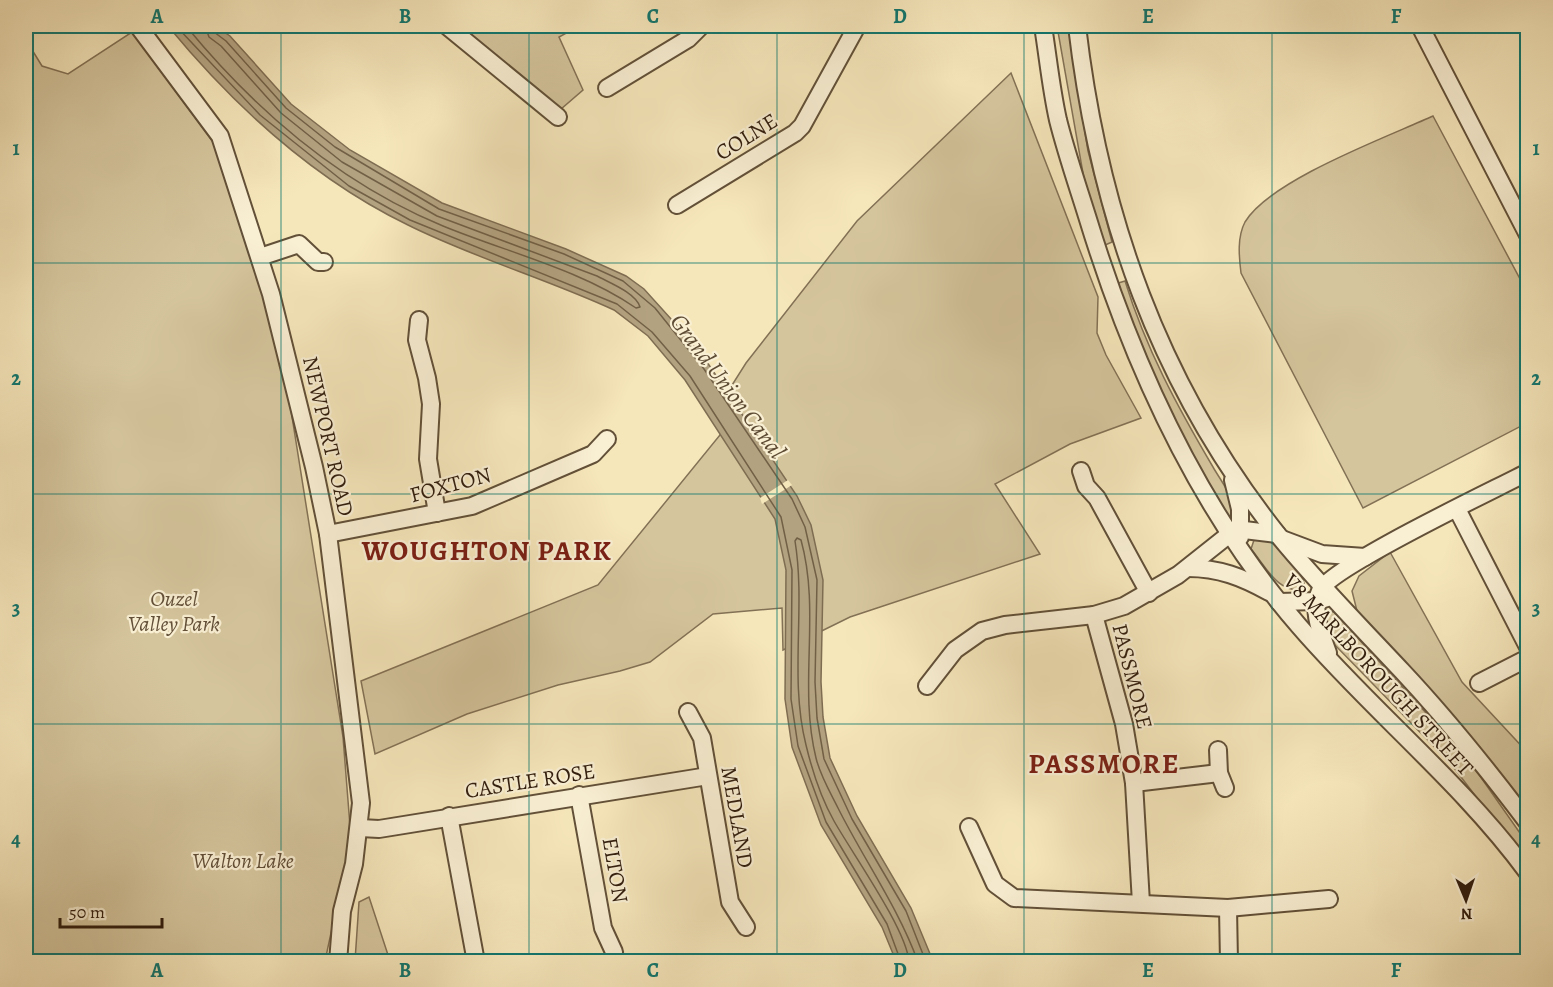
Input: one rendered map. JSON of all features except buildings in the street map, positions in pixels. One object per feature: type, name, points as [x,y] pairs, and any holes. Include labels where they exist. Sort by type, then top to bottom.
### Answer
[{"type":"street","name":"NEWPORT ROAD","points":[[138,26],[220,136],[260,257],[300,401],[328,534],[362,803],[360,828],[342,911],[338,962]]},
{"type":"street","points":[[447,26],[558,117]]},
{"type":"street","points":[[607,88],[688,39],[701,26]]},
{"type":"street","name":"COLNE","points":[[676,205],[795,133],[802,126],[857,26]]},
{"type":"street","name":"V8 MARLBOROUGH STREET","points":[[1043,26],[1058,120],[1097,248],[1163,416],[1199,486],[1235,534],[1276,598],[1331,662],[1481,816],[1527,873]]},
{"type":"street","name":"V8 MARLBOROUGH STREET","points":[[1077,26],[1092,128],[1120,241],[1132,278],[1171,363],[1228,464],[1324,594],[1448,721],[1527,823]]},
{"type":"street","points":[[1420,26],[1527,235]]},
{"type":"street","points":[[260,257],[299,244],[318,262],[324,262]]},
{"type":"street","points":[[419,320],[417,340],[431,404],[428,459],[437,513]]},
{"type":"street","name":"FOXTON","points":[[328,534],[472,506],[494,499],[593,454],[607,440]]},
{"type":"street","points":[[1228,464],[1240,509],[1235,534],[1279,536],[1322,554],[1362,559]]},
{"type":"street","name":"PASSMORE","points":[[1081,471],[1086,486],[1097,498],[1149,593]]},
{"type":"street","points":[[1331,662],[1316,612],[1324,594],[1362,559],[1527,472]]},
{"type":"street","points":[[1457,509],[1527,647]]},
{"type":"street","name":"PASSMORE","points":[[927,686],[955,650],[982,631],[1005,625],[1094,615],[1124,606],[1149,593],[1235,534]]},
{"type":"street","points":[[1192,565],[1230,573],[1276,598],[1324,594]]},
{"type":"street","name":"PASSMORE","points":[[1094,615],[1124,724],[1134,783],[1141,903]]},
{"type":"street","points":[[1479,683],[1527,658]]},
{"type":"street","name":"MEDLAND","points":[[688,712],[702,738],[730,902],[746,927]]},
{"type":"street","points":[[1134,783],[1222,780],[1218,750]]},
{"type":"street","name":"CASTLE ROSE","points":[[360,828],[380,829],[449,816],[708,776]]},
{"type":"street","name":"ELTON","points":[[579,795],[603,928],[614,952]]},
{"type":"street","points":[[449,816],[476,962]]},
{"type":"street","points":[[969,827],[995,884],[1014,898],[1228,908],[1329,899]]},
{"type":"street","points":[[1228,908],[1229,962]]},
{"type":"green space","points":[[459,26],[579,26],[559,37],[583,90],[561,109]]},
{"type":"green space","points":[[1057,26],[1068,26],[1088,151],[1112,242],[1103,246],[1084,179]]},
{"type":"green space","name":"Ouzel Valley Park","points":[[132,32],[213,142],[265,295],[286,379],[343,737],[350,826],[348,854],[325,961],[26,961],[26,40],[42,66],[68,74]]},
{"type":"green space","points":[[1011,73],[1098,297],[1097,333],[1106,355],[1141,418],[1070,444],[995,484],[1040,554],[850,617],[783,650],[782,608],[713,614],[650,662],[558,685],[467,714],[375,754],[361,681],[598,585],[720,435],[727,393],[746,363],[857,221]]},
{"type":"green space","points":[[1433,116],[1527,292],[1527,423],[1363,508],[1241,273],[1239,254],[1241,234],[1245,222],[1258,206],[1278,191],[1331,161]]},
{"type":"green space","points":[[1125,281],[1163,377],[1227,491],[1232,503],[1232,517],[1229,517],[1200,470],[1151,376],[1115,284]]},
{"type":"green space","points":[[1266,539],[1278,548],[1297,569],[1304,583],[1304,589],[1295,590],[1279,583],[1251,549],[1254,540]]},
{"type":"green space","points":[[1390,552],[1462,682],[1527,752],[1527,810],[1358,615],[1352,591],[1359,576]]},
{"type":"green space","points":[[1324,610],[1334,612],[1468,759],[1527,843],[1527,863],[1451,764],[1330,640]]},
{"type":"green space","points":[[369,897],[390,961],[355,961],[359,902]]},
{"type":"water","points":[[168,26],[215,26],[230,36],[291,104],[350,150],[442,203],[566,249],[626,276],[644,289],[681,330],[709,365],[797,496],[811,525],[823,580],[821,682],[823,717],[830,758],[857,816],[911,908],[933,961],[896,961],[882,927],[821,825],[792,747],[785,699],[786,570],[775,519],[685,380],[648,336],[614,310],[433,237],[373,207],[340,186],[308,163],[248,112],[193,56]]},
{"type":"pier","points":[[788,480],[792,485],[762,504],[760,498]]},
{"type":"district","name":"WOUGHTON PARK","points":[[487,550]]},
{"type":"district","name":"PASSMORE","points":[[1104,763]]},
{"type":"water label","name":"Grand Union Canal","points":[[728,386]]},
{"type":"park label","name":"Walton Lake","points":[[243,860]]}]
